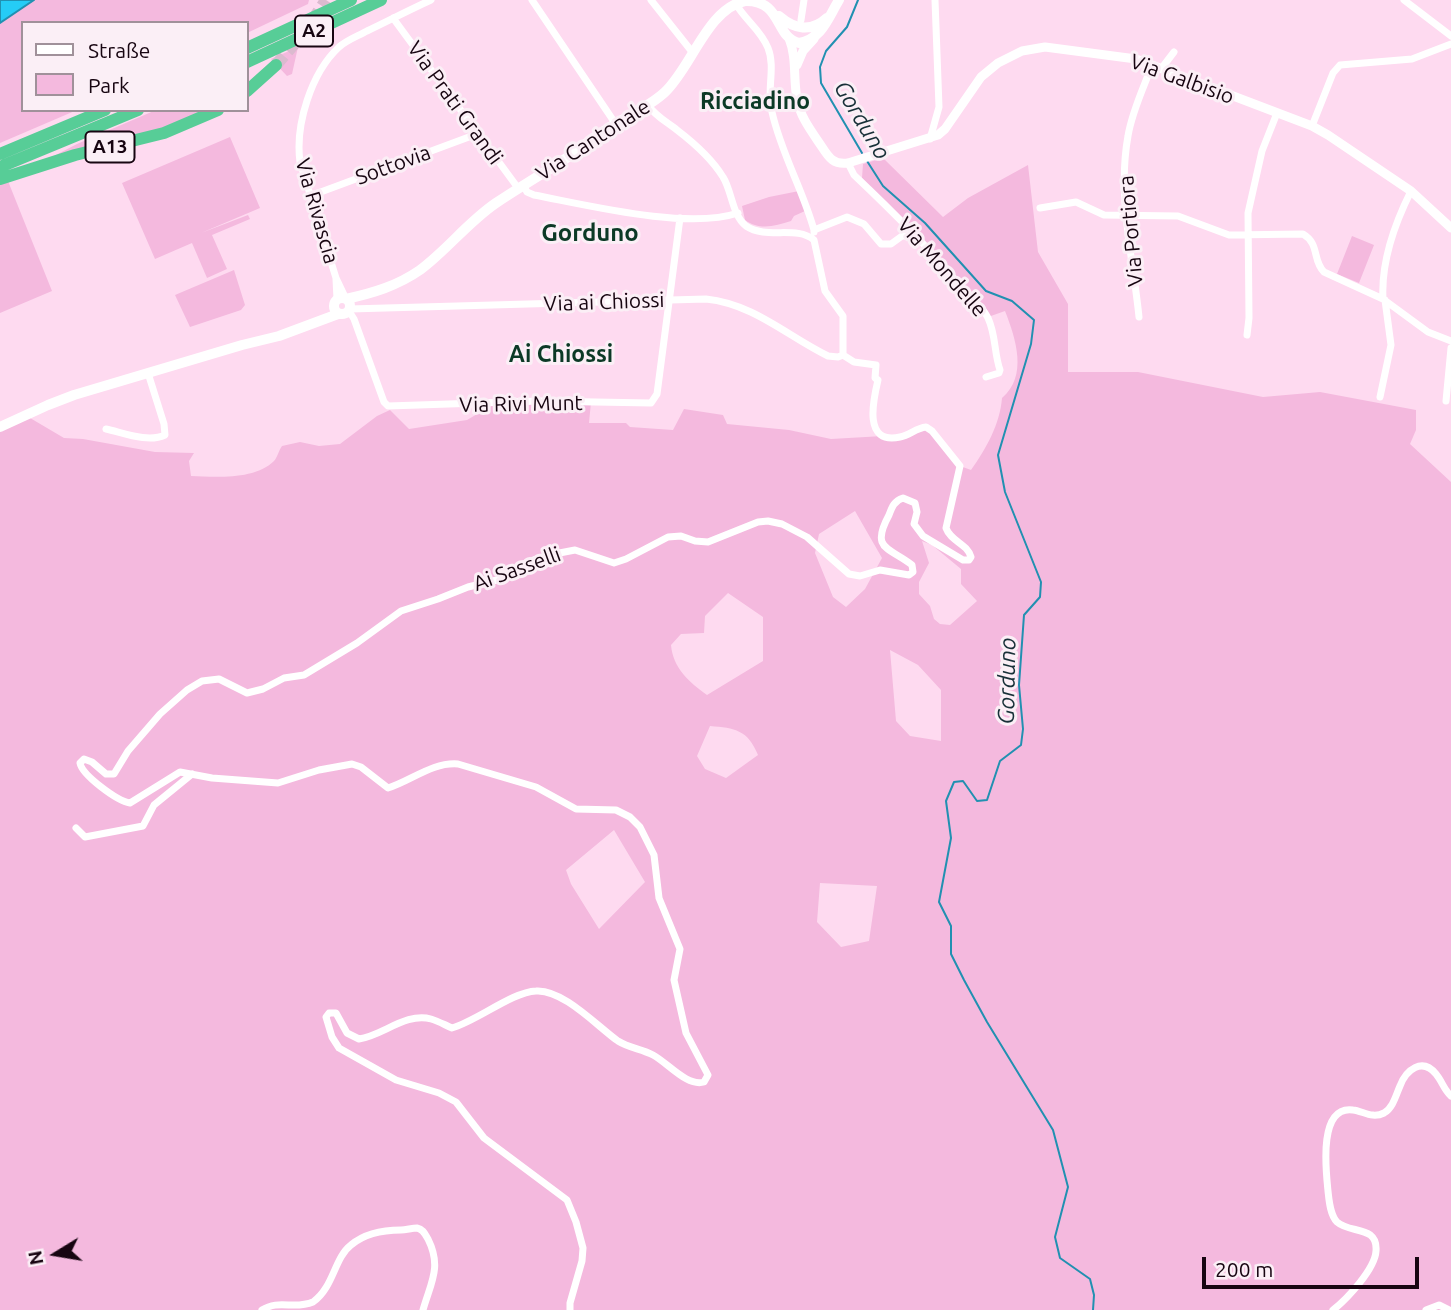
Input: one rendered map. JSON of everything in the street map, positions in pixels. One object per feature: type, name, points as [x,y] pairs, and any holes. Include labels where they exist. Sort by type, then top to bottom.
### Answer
[{"type":"highway","name":"A2","points":[[316,16],[344,0]]},
{"type":"highway","name":"A2","points":[[248,48],[351,0]]},
{"type":"highway","name":"A2","points":[[248,62],[381,0]]},
{"type":"highway","points":[[248,90],[276,65]]},
{"type":"highway","points":[[0,154],[100,112]]},
{"type":"highway","points":[[0,167],[133,112]]},
{"type":"highway","name":"A13","points":[[0,179],[75,155],[163,133],[213,112]]},
{"type":"main road","points":[[774,10],[793,41],[815,37],[823,29],[827,17],[839,0]]},
{"type":"main road","points":[[736,4],[755,1],[767,5],[787,23],[806,29],[827,17]]},
{"type":"main road","name":"Via Cantonale","points":[[0,428],[57,401],[279,336],[418,271],[478,215],[648,105],[672,85],[716,21],[736,4]]},
{"type":"street","name":"Via Rivascia","points":[[342,306],[300,162],[299,143],[304,114],[315,83],[338,48],[431,0]]},
{"type":"street","points":[[531,0],[615,124]]},
{"type":"street","points":[[651,0],[693,53]]},
{"type":"street","points":[[801,20],[804,0]]},
{"type":"street","points":[[930,139],[939,107],[935,0]]},
{"type":"street","points":[[1404,0],[1451,36]]},
{"type":"street","points":[[736,4],[763,38],[770,52],[771,109],[783,150],[804,198],[825,291],[843,316],[843,355]]},
{"type":"street","points":[[793,41],[816,30],[827,17]]},
{"type":"street","name":"Via Prati Grandi","points":[[393,18],[477,134],[520,187]]},
{"type":"street","points":[[787,23],[796,58],[797,100],[804,119],[830,159],[839,164],[849,163]]},
{"type":"street","points":[[796,58],[815,37]]},
{"type":"street","points":[[1312,127],[1333,73],[1340,65],[1412,59],[1451,44]]},
{"type":"street","name":"Via Galbisio","points":[[849,163],[930,139],[945,129],[981,77],[998,63],[1023,51],[1037,47],[1102,54],[1140,60],[1328,135],[1412,191],[1451,229]]},
{"type":"street","name":"Via Portiora","points":[[1139,317],[1126,215],[1126,148],[1138,102],[1157,67],[1174,52]]},
{"type":"street","points":[[648,105],[707,157],[723,177],[743,223],[752,229],[805,235],[813,234],[849,217],[864,224],[881,243],[891,244],[902,236],[917,236]]},
{"type":"street","points":[[1247,335],[1249,318],[1246,235],[1249,204],[1262,151],[1277,113]]},
{"type":"street","name":"Sottovia","points":[[310,195],[477,134]]},
{"type":"street","name":"Via Mondelle","points":[[849,163],[855,175],[939,257],[988,317],[995,335],[996,358],[1000,370],[997,374],[986,377]]},
{"type":"street","points":[[520,187],[534,195],[680,219],[720,218],[738,214]]},
{"type":"street","points":[[1380,397],[1391,345],[1384,300],[1383,271],[1399,220],[1412,191]]},
{"type":"street","points":[[1040,208],[1076,202],[1104,215],[1178,216],[1221,234],[1298,233],[1307,236],[1314,244],[1318,265],[1322,271],[1384,300],[1428,332],[1451,341]]},
{"type":"street","points":[[669,300],[680,219]]},
{"type":"street","points":[[369,295],[376,307]]},
{"type":"street","name":"Via ai Chiossi","points":[[342,306],[706,299],[730,304],[776,324],[828,356],[843,355],[855,362],[876,365],[875,378],[878,380],[873,409],[874,426]]},
{"type":"street","name":"Via Rivi Munt","points":[[342,306],[354,318],[384,402],[388,406],[540,401],[648,404],[657,394],[669,300]]},
{"type":"street","points":[[1446,401],[1451,348]]},
{"type":"street","points":[[106,429],[146,438],[160,438],[165,435],[148,373]]},
{"type":"street","name":"Ai Sasselli","points":[[192,774],[177,773],[134,802],[126,803],[83,771],[80,763],[84,759],[89,760],[106,774],[114,774],[128,751],[160,714],[187,690],[202,681],[216,678],[240,691],[251,693],[284,678],[308,673],[354,645],[401,611],[467,587],[505,578],[534,559],[575,550],[614,563],[668,537],[681,536],[695,541],[708,541],[763,521],[782,524],[807,537],[852,576],[880,570],[909,575],[914,570],[912,565],[887,550],[880,539],[883,526],[895,502],[902,498],[915,503],[917,512],[914,524],[920,533],[963,560],[969,560],[969,550],[950,536],[946,528],[960,472],[958,462],[928,428],[922,427],[906,436],[894,438],[880,435],[874,426]]},
{"type":"street","points":[[76,828],[85,837],[143,826],[154,805],[192,774],[278,783],[319,770],[352,764],[361,767],[388,788],[426,770],[454,763],[536,787],[576,809],[616,810],[630,817],[640,827],[654,855],[659,898],[679,943],[680,953],[674,980],[686,1033],[694,1052],[707,1070],[707,1079],[704,1082],[690,1080],[653,1055],[620,1042],[582,1010],[543,991],[528,992],[452,1028],[423,1018],[407,1021],[359,1039],[346,1033],[336,1013],[329,1013],[326,1017],[332,1037],[339,1048],[396,1080],[439,1093],[456,1102],[484,1138],[567,1200],[583,1248],[582,1261],[569,1303],[570,1310]]},
{"type":"street","points":[[1333,1310],[1348,1297],[1370,1267],[1376,1249],[1375,1240],[1370,1234],[1340,1224],[1334,1217],[1327,1178],[1330,1122],[1339,1112],[1347,1110],[1372,1115],[1383,1113],[1392,1104],[1405,1074],[1415,1068],[1434,1072],[1451,1096]]},
{"type":"street","points":[[262,1310],[271,1306],[299,1309],[306,1306],[325,1292],[351,1244],[387,1230],[417,1228],[424,1231],[436,1257],[423,1310]]},
{"type":"street","points":[[1426,1310],[1439,1305],[1449,1310]]},
{"type":"green space","points":[[0,0],[309,0],[308,4],[248,33],[248,21],[21,21],[21,112],[72,112],[0,143]]},
{"type":"green space","points":[[298,47],[292,74],[287,76],[271,59]]},
{"type":"green space","points":[[151,112],[208,112],[192,121],[50,158]]},
{"type":"green space","points":[[230,137],[260,208],[201,233],[248,215],[250,219],[212,235],[227,269],[207,278],[192,243],[155,259],[122,183]]},
{"type":"green space","points":[[883,158],[943,217],[968,198],[1028,165],[1038,252],[1068,304],[1068,372],[1138,372],[1263,397],[1320,392],[1416,410],[1416,430],[1410,444],[1451,482],[1451,1310],[0,1310],[0,427],[25,415],[64,438],[155,452],[194,453],[189,461],[191,476],[223,477],[257,472],[275,460],[282,446],[300,442],[319,446],[340,444],[377,416],[390,410],[409,429],[467,420],[496,403],[591,402],[589,423],[626,423],[630,427],[673,430],[684,409],[723,415],[727,424],[789,430],[831,439],[883,436],[891,438],[926,427],[960,466],[971,470],[991,436],[1002,398],[1015,379],[1016,345],[1009,322],[1005,311],[988,317],[862,178],[863,164]],"holes":[[[855,511],[882,558],[865,589],[846,607],[833,597],[815,553],[819,534]],[[922,541],[932,545],[961,569],[961,584],[977,601],[950,625],[940,624],[934,619],[930,606],[919,594],[919,582],[929,563]],[[728,593],[763,617],[763,661],[707,695],[683,674],[675,661],[671,645],[681,634],[704,633],[705,616]],[[890,650],[918,665],[941,690],[941,741],[910,736],[896,721]],[[710,726],[727,728],[745,735],[758,755],[726,778],[705,769],[697,756]],[[614,830],[645,882],[599,929],[571,884],[566,870]],[[820,883],[877,886],[869,941],[841,947],[817,922]]]},
{"type":"green space","points":[[0,161],[52,291],[0,313]]},
{"type":"green space","points":[[799,191],[805,211],[794,216],[791,221],[773,226],[756,226],[745,220],[742,206]]},
{"type":"green space","points":[[1352,236],[1374,245],[1359,283],[1337,274]]},
{"type":"green space","points":[[234,270],[245,305],[241,310],[190,327],[175,295]]},
{"type":"water","points":[[0,0],[34,0],[0,23]]},
{"type":"waterway","name":"Gorduno","points":[[858,0],[847,27],[826,51],[820,67],[821,83],[862,153]]},
{"type":"waterway","name":"Gorduno","points":[[867,161],[883,186],[925,223],[986,291],[1012,301],[1034,320],[1031,344],[998,455],[1005,492],[1041,582],[1040,597],[1024,615],[1019,685],[1023,729],[1021,745],[1000,761],[987,800],[977,801],[963,781],[954,782],[946,801],[951,838],[939,902],[951,926],[951,954],[987,1022],[1053,1130],[1068,1187],[1055,1237],[1060,1258],[1090,1279],[1094,1295],[1093,1310]]},
{"type":"tunnel","points":[[312,21],[326,0]]},
{"type":"tunnel","points":[[276,65],[301,36]]},
{"type":"district","name":"Ricciadino","points":[[755,101]]},
{"type":"district","name":"Gorduno","points":[[590,233]]},
{"type":"district","name":"Ai Chiossi","points":[[561,354]]}]
